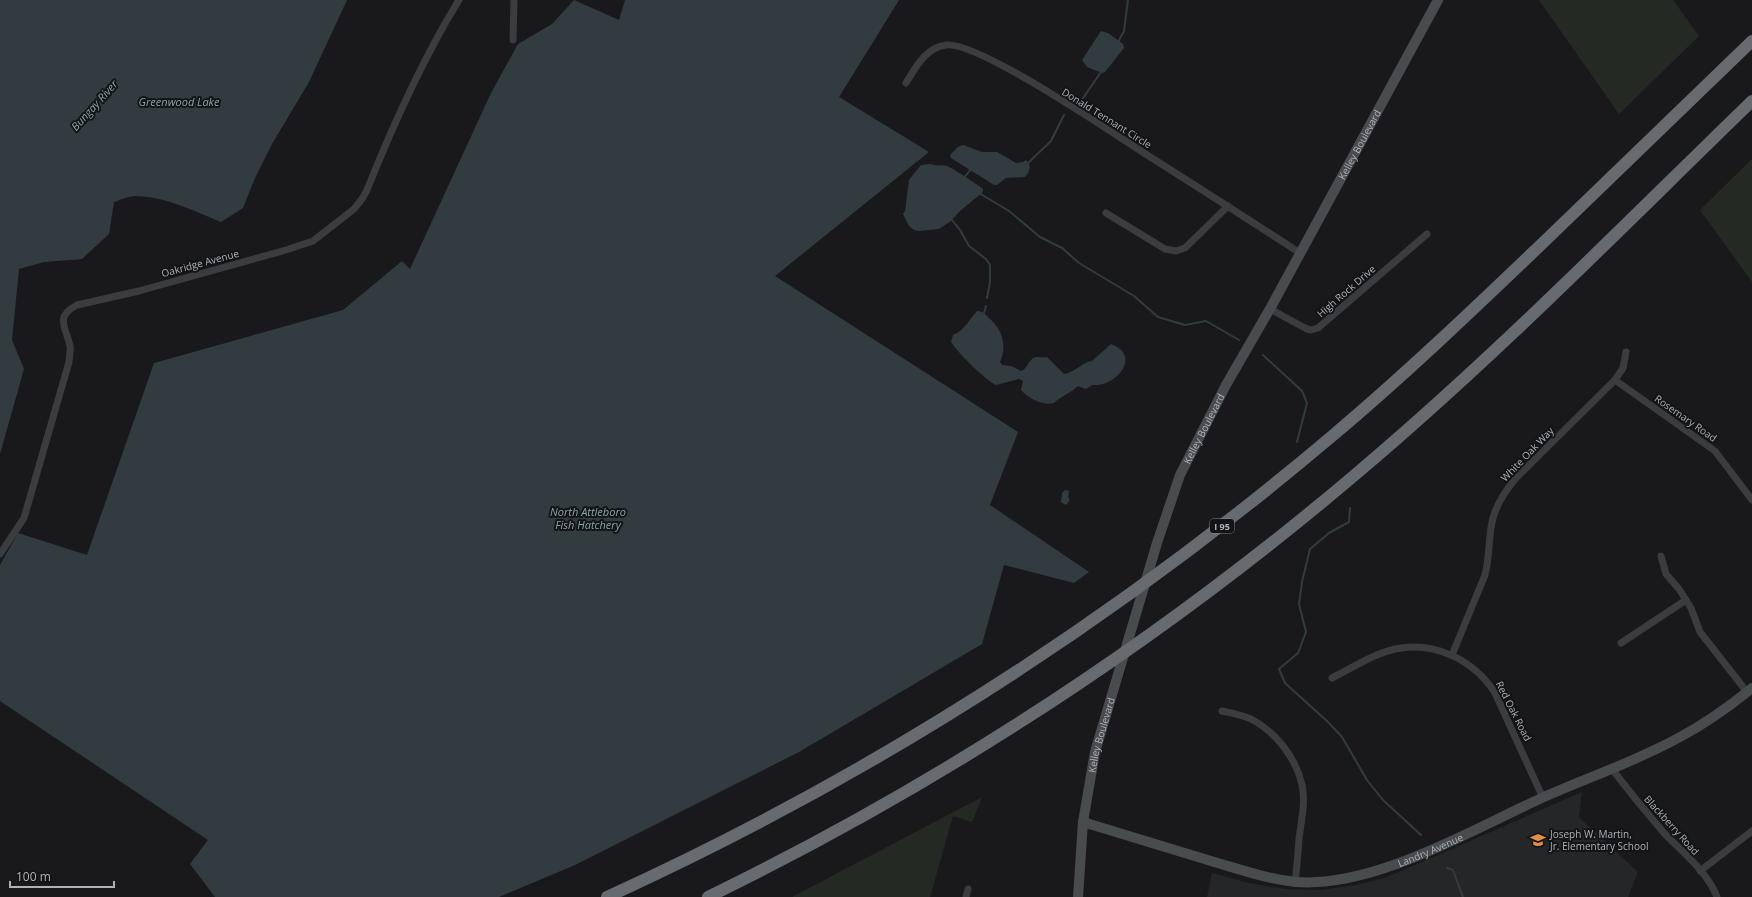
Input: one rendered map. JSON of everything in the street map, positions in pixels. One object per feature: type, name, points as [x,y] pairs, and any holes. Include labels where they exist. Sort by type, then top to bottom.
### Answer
[{"type":"highway","name":"I 95","points":[[607,897],[693,856],[777,813],[919,732],[1052,648],[1131,594],[1196,546],[1309,456],[1423,356],[1752,41]]},
{"type":"highway","points":[[724,897],[818,841],[933,776],[1035,712],[1170,619],[1261,552],[1359,472],[1454,389],[1752,101]]},
{"type":"highway","points":[[708,897],[818,841]]},
{"type":"main road","name":"Kelley Boulevard","points":[[1078,897],[1083,822],[1095,752],[1157,543],[1180,475],[1226,385],[1270,309],[1438,0]]},
{"type":"main road","name":"Landry Avenue","points":[[1083,822],[1252,873],[1295,882],[1316,882],[1353,876],[1381,869],[1452,840],[1679,737],[1703,724],[1749,690]]},
{"type":"street","name":"Oakridge Avenue","points":[[0,554],[24,518],[69,362],[70,348],[62,322],[69,309],[77,305],[139,291],[313,241],[354,209],[367,190],[399,114],[422,66],[459,0]]},
{"type":"street","points":[[514,0],[514,40]]},
{"type":"street","name":"Donald Tennant Circle","points":[[906,83],[918,64],[934,49],[947,45],[971,50],[1048,92],[1300,252]]},
{"type":"street","points":[[1106,213],[1165,249],[1176,251],[1189,245],[1228,206]]},
{"type":"street","name":"High Rock Drive","points":[[1270,309],[1307,329],[1311,330],[1318,328],[1427,234]]},
{"type":"street","name":"White Oak Way","points":[[1452,655],[1485,575],[1488,564],[1492,519],[1502,496],[1516,478],[1615,380],[1623,368],[1626,352]]},
{"type":"street","name":"Rosemary Road","points":[[1615,380],[1715,450],[1752,500]]},
{"type":"street","points":[[1661,556],[1666,574],[1691,608],[1700,632],[1749,690]]},
{"type":"street","points":[[1621,643],[1686,600]]},
{"type":"street","name":"Red Oak Road","points":[[1332,678],[1373,657],[1395,649],[1428,648],[1452,655],[1473,668],[1490,684],[1500,702],[1543,798]]},
{"type":"street","points":[[1222,711],[1251,719],[1267,730],[1281,742],[1298,772],[1302,785],[1303,816],[1295,882]]},
{"type":"street","name":"Blackberry Road","points":[[1611,768],[1646,812],[1700,871],[1715,891],[1717,897]]},
{"type":"street","points":[[1700,871],[1752,831]]},
{"type":"street","points":[[966,897],[968,889]]},
{"type":"shaded area","points":[[1539,0],[1673,0],[1699,36],[1619,114]]},
{"type":"shaded area","points":[[1752,159],[1752,282],[1700,210]]},
{"type":"shaded area","name":"Joseph W. Martin, Jr. Elementary School","points":[[1582,792],[1579,817],[1638,872],[1628,897],[1207,897],[1212,873],[1249,883],[1285,889],[1321,890],[1356,885],[1387,877]]},
{"type":"shaded area","points":[[982,797],[972,822],[953,816],[930,897],[792,897]]},
{"type":"water","name":"Greenwood Lake","points":[[0,0],[347,0],[309,82],[272,144],[255,178],[243,208],[221,222],[168,201],[146,197],[127,197],[114,202],[109,234],[82,259],[44,262],[19,269],[12,340],[24,369],[0,454]]},
{"type":"water","name":"North Attleboro Fish Hatchery","points":[[574,0],[619,20],[625,0],[899,0],[839,97],[929,152],[775,276],[1018,432],[990,505],[1089,572],[1074,583],[1004,565],[982,644],[799,752],[575,865],[499,897],[215,897],[190,864],[208,840],[0,701],[0,565],[18,533],[87,555],[154,363],[343,310],[402,261],[410,269],[491,93],[518,44],[552,24]]},
{"type":"water","points":[[1101,31],[1108,33],[1123,44],[1124,48],[1105,72],[1102,73],[1087,67],[1082,60]]},
{"type":"water","points":[[963,145],[982,152],[997,152],[1016,163],[1026,160],[1030,166],[1029,171],[1025,177],[1006,178],[997,185],[994,185],[951,158],[950,155],[958,147]]},
{"type":"water","points":[[931,164],[950,167],[981,187],[983,192],[960,211],[951,221],[939,229],[914,230],[909,226],[903,214],[905,211],[909,180],[921,165]]},
{"type":"water","points":[[977,311],[986,315],[1001,334],[1003,350],[1000,362],[1002,365],[1011,366],[1021,371],[1033,358],[1047,357],[1064,374],[1092,361],[1111,344],[1120,349],[1125,355],[1125,362],[1117,376],[1110,381],[1092,385],[1086,389],[1078,386],[1054,403],[1050,404],[1041,402],[1028,396],[1021,390],[1023,381],[1019,379],[996,385],[991,382],[960,353],[951,342],[953,335],[964,328]]},
{"type":"water","points":[[1065,490],[1069,491],[1068,497],[1070,500],[1066,505],[1061,502],[1062,493]]},
{"type":"waterway","points":[[1118,42],[1124,31],[1128,0]]},
{"type":"waterway","points":[[1079,104],[1101,72]]},
{"type":"waterway","points":[[1027,164],[1051,141],[1064,115]]},
{"type":"waterway","points":[[964,178],[971,169]]},
{"type":"waterway","points":[[979,193],[1009,211],[1040,237],[1062,248],[1079,263],[1134,296],[1158,317],[1185,325],[1206,321],[1239,340]]},
{"type":"waterway","points":[[952,220],[960,230],[969,246],[986,259],[990,265],[990,282],[987,298]]},
{"type":"waterway","points":[[984,313],[986,306]]},
{"type":"waterway","points":[[1263,355],[1302,391],[1307,403],[1297,442]]},
{"type":"waterway","points":[[1350,508],[1349,522],[1329,533],[1310,549],[1302,582],[1299,604],[1306,632],[1298,653],[1279,669],[1285,683],[1328,722],[1342,737],[1367,780],[1383,800],[1421,835]]},
{"type":"waterway","points":[[1447,868],[1453,870],[1463,897]]},
{"type":"place","name":"Joseph W. Martin, Jr. Elementary School","points":[[1538,840]]},
{"type":"water label","name":"Bungay River","points":[[94,105]]}]
